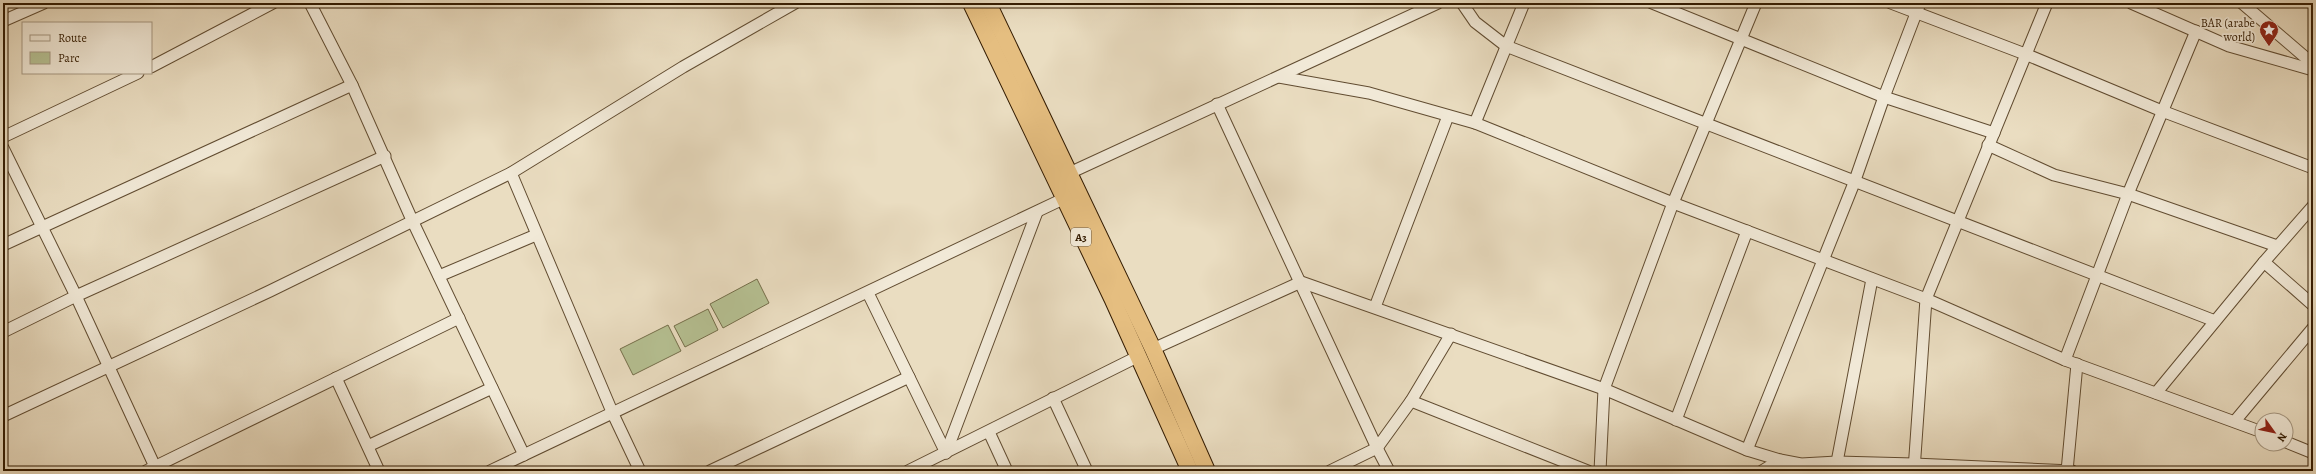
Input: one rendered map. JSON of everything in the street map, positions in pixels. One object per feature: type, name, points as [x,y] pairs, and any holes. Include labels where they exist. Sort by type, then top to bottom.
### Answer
[{"type":"highway","name":"A3","points":[[971,3],[1054,181],[1112,298],[1137,357],[1190,471]]},
{"type":"highway","name":"A3","points":[[988,3],[1153,349],[1207,471]]},
{"type":"street","points":[[3,22],[44,3]]},
{"type":"street","points":[[152,66],[273,3]]},
{"type":"street","points":[[310,3],[352,85],[385,156],[412,220],[524,455]]},
{"type":"street","points":[[3,416],[270,291],[412,220],[511,174],[683,67],[795,3]]},
{"type":"street","points":[[1054,181],[1217,104],[1279,77],[1438,3]]},
{"type":"street","points":[[1462,3],[1475,22],[1506,46],[1707,123],[1854,183],[2214,321]]},
{"type":"street","points":[[1475,123],[1524,3]]},
{"type":"street","points":[[1652,3],[1884,97],[1994,133]]},
{"type":"street","points":[[1600,471],[1604,389],[1673,202],[1756,3]]},
{"type":"street","points":[[1891,3],[1918,8],[2162,111],[2313,168]]},
{"type":"street","points":[[1914,467],[1926,299],[1956,222],[2047,3]]},
{"type":"street","points":[[2131,3],[2229,46],[2313,70]]},
{"type":"street","points":[[2242,3],[2313,64]]},
{"type":"street","points":[[1747,450],[1854,183],[1884,97],[1918,8]]},
{"type":"street","points":[[2065,360],[2128,194],[2196,31]]},
{"type":"street","points":[[3,137],[136,74]]},
{"type":"street","points":[[1279,77],[1369,93],[1475,123],[1747,231],[1926,299],[2065,360],[2254,429]]},
{"type":"street","points":[[3,245],[352,85]]},
{"type":"street","points":[[1217,104],[1301,282],[1376,448],[1389,471]]},
{"type":"street","points":[[1375,307],[1448,116]]},
{"type":"street","points":[[1988,145],[2054,175],[2128,194],[2277,246]]},
{"type":"street","points":[[3,148],[109,366],[152,470],[459,318]]},
{"type":"street","points":[[3,332],[76,296],[385,156]]},
{"type":"street","points":[[511,174],[640,471]]},
{"type":"street","points":[[490,471],[614,414],[1063,199]]},
{"type":"street","points":[[2156,393],[2277,246],[2313,207]]},
{"type":"street","points":[[946,453],[1037,212]]},
{"type":"street","points":[[1676,420],[1747,231]]},
{"type":"street","points":[[439,276],[536,234]]},
{"type":"street","points":[[2264,262],[2313,305]]},
{"type":"street","points":[[1837,462],[1872,279]]},
{"type":"street","points":[[1153,349],[1301,282],[1604,389],[1747,450],[1802,468],[1837,462],[1914,467],[2072,471]]},
{"type":"street","points":[[868,293],[946,453]]},
{"type":"street","points":[[2234,421],[2313,328]]},
{"type":"street","points":[[1330,471],[1376,448],[1411,401],[1451,334]]},
{"type":"street","points":[[914,470],[1053,398],[1137,357]]},
{"type":"street","points":[[2067,471],[2077,364]]},
{"type":"street","points":[[710,471],[909,377]]},
{"type":"street","points":[[336,378],[379,471]]},
{"type":"street","points":[[368,446],[492,388]]},
{"type":"street","points":[[1053,398],[1087,471]]},
{"type":"street","points":[[1411,401],[1588,471]]},
{"type":"street","points":[[989,432],[1007,471]]},
{"type":"street","points":[[2294,444],[2311,448]]},
{"type":"street","points":[[1762,471],[1780,460]]},
{"type":"green space","points":[[757,279],[769,303],[723,328],[710,304]]},
{"type":"green space","points":[[708,309],[718,330],[685,347],[674,326]]},
{"type":"green space","points":[[668,325],[681,351],[633,375],[620,349]]},
{"type":"place","name":"BAR (arabe world)","points":[[2269,47]]}]
